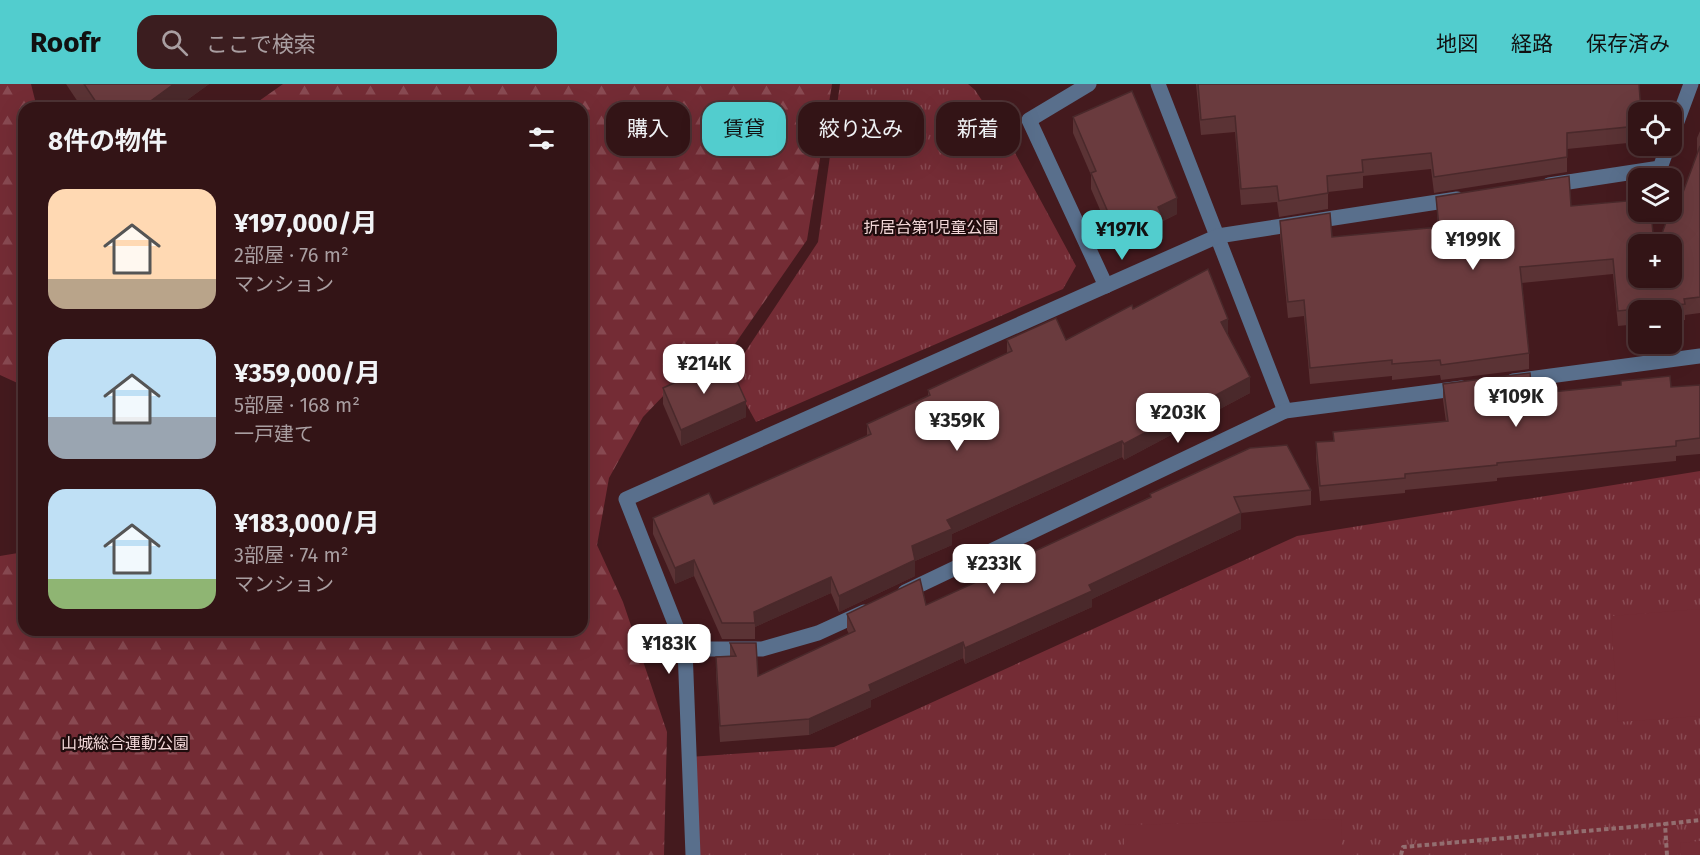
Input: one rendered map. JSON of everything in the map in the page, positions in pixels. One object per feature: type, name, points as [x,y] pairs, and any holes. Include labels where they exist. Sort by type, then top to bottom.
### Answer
[{"type":"street","points":[[1089,84],[1029,120],[1106,286]]},
{"type":"street","points":[[1158,84],[1285,411]]},
{"type":"street","points":[[1682,108],[1691,84]]},
{"type":"street","points":[[1532,188],[1660,168],[1664,156]]},
{"type":"street","points":[[693,855],[685,649],[626,499],[1218,236],[1474,196]]},
{"type":"street","points":[[1498,383],[1700,356]]},
{"type":"street","points":[[685,649],[762,649],[819,633],[1285,411],[1475,386]]},
{"type":"path","points":[[1401,855],[1403,847],[1700,820]]},
{"type":"path","points":[[1665,824],[1667,855]]},
{"type":"green space","points":[[0,84],[31,84],[36,102],[18,102],[18,383],[0,375]]},
{"type":"green space","name":"山城総合運動公園","points":[[283,84],[832,84],[829,102],[798,102],[798,156],[820,156],[807,240],[719,367],[689,369],[643,417],[609,478],[597,545],[623,602],[667,732],[664,855],[0,855],[0,556],[18,553],[18,636],[588,636],[588,102],[258,102]]},
{"type":"green space","name":"折居台第1児童公園","points":[[840,84],[968,84],[983,102],[936,102],[936,156],[1017,156],[1076,266],[1063,289],[756,422],[730,375],[818,242],[830,156],[924,156],[924,102],[837,102]]},
{"type":"green space","points":[[1700,471],[1700,855],[689,855],[689,757],[834,747],[1297,536]]},
{"type":"green space","points":[[1700,609],[1700,716],[1618,722],[1611,616]]},
{"type":"green space","points":[[1342,819],[1341,855],[1124,855],[1124,825]]},
{"type":"green space","points":[[1700,841],[1700,855],[1681,855],[1680,843]]},
{"type":"building","points":[[84,84],[174,84],[149,102],[96,102]]},
{"type":"building","points":[[1198,84],[1639,84],[1640,102],[1628,102],[1628,127],[1567,133],[1567,157],[1434,177],[1431,153],[1362,160],[1363,172],[1327,176],[1328,193],[1279,201],[1277,186],[1241,189],[1235,116],[1201,120]]},
{"type":"building","points":[[1132,91],[1177,198],[1158,207],[1163,218],[1124,235],[1119,224],[1114,226],[1091,173],[1096,171],[1073,117]]},
{"type":"building","points":[[1700,146],[1700,297],[1684,299],[1685,304],[1682,304],[1682,300],[1628,300],[1628,310],[1618,311],[1613,259],[1520,267],[1529,353],[1441,365],[1440,360],[1392,364],[1392,360],[1310,368],[1304,300],[1288,302],[1280,221],[1330,213],[1332,237],[1439,227],[1436,197],[1569,176],[1571,206],[1628,201],[1628,222],[1652,222],[1653,234],[1628,234],[1628,288],[1682,288],[1682,234],[1662,234],[1666,222],[1682,222],[1682,195]]},
{"type":"building","points":[[1208,269],[1228,319],[1221,322],[1250,377],[1124,444],[1122,441],[947,520],[952,529],[912,546],[915,560],[839,596],[831,577],[754,612],[755,623],[722,623],[694,560],[675,568],[653,518],[709,493],[714,504],[871,434],[867,424],[930,395],[928,390],[1012,351],[1007,340],[1056,318],[1066,340],[1132,305],[1133,309]]},
{"type":"building","points":[[727,359],[746,401],[681,430],[663,388]]},
{"type":"building","points":[[1530,373],[1532,394],[1621,385],[1621,381],[1670,376],[1671,387],[1700,385],[1700,438],[1676,441],[1676,446],[1497,463],[1497,465],[1405,474],[1405,478],[1320,486],[1316,442],[1334,441],[1333,432],[1448,421],[1443,384]]},
{"type":"building","points":[[1287,445],[1311,490],[1234,497],[1241,513],[1089,585],[1092,591],[965,648],[963,642],[869,685],[871,691],[809,719],[720,726],[716,657],[736,656],[730,643],[756,643],[758,676],[855,631],[847,614],[920,579],[926,605],[1007,568],[1005,565],[1151,497],[1150,494],[1250,448]]}]
